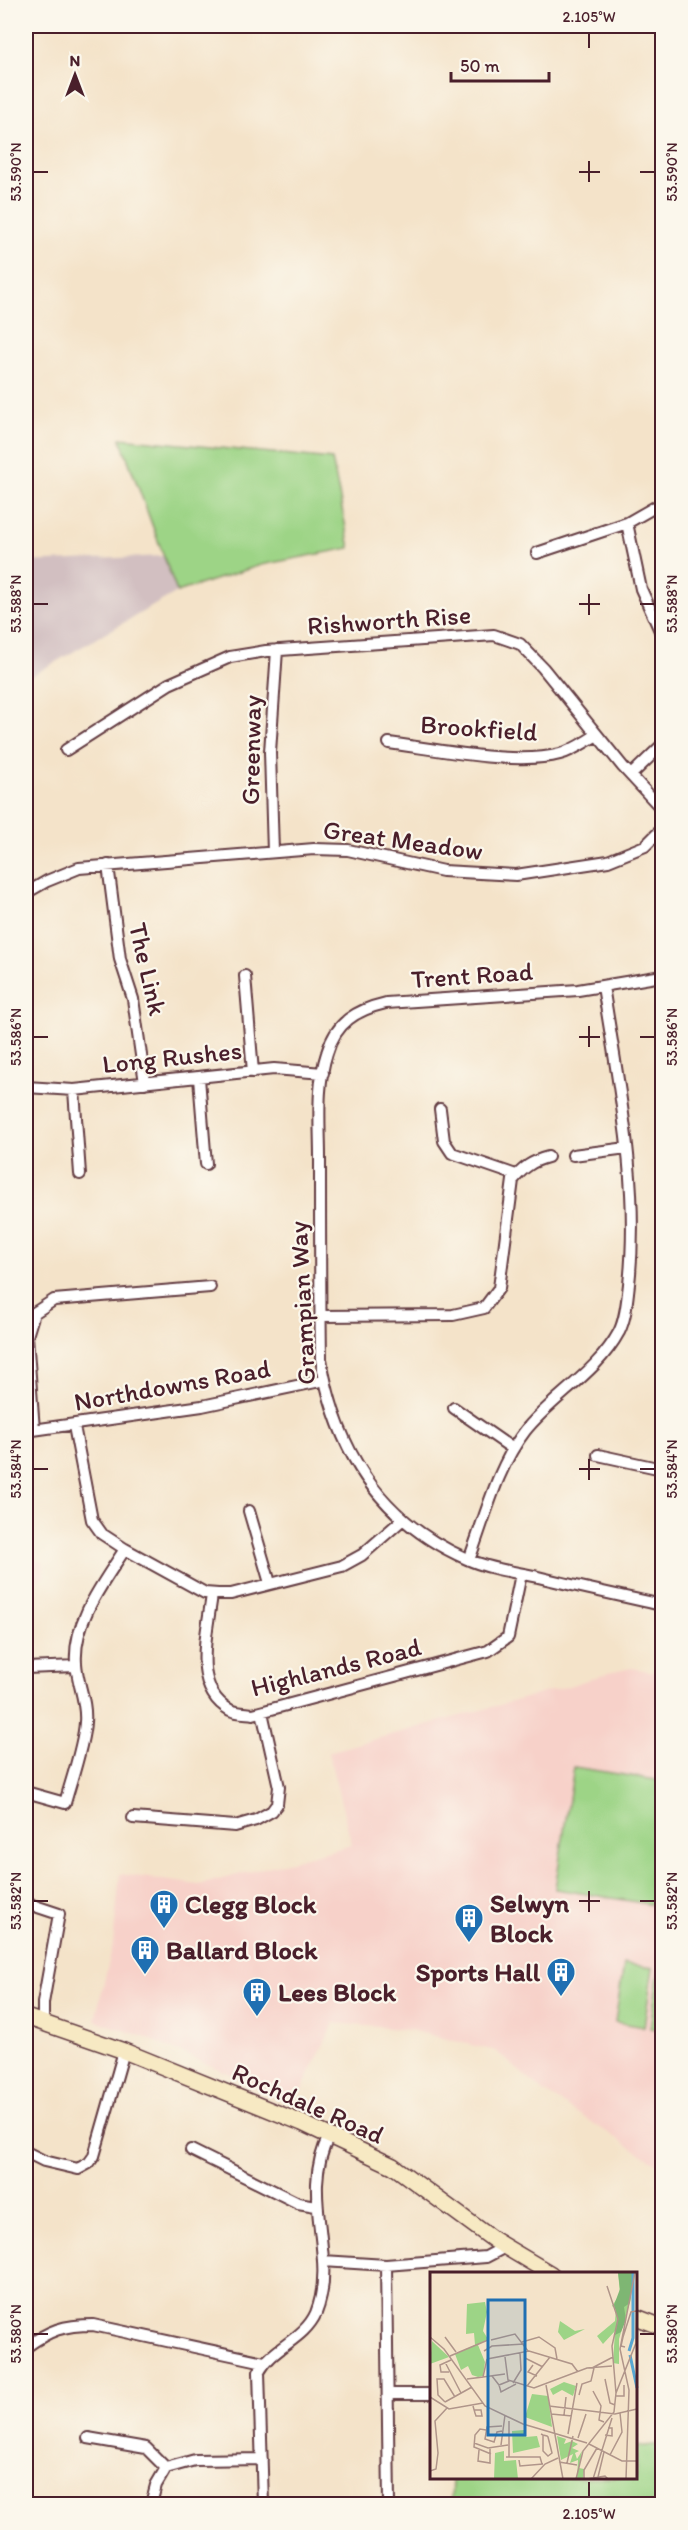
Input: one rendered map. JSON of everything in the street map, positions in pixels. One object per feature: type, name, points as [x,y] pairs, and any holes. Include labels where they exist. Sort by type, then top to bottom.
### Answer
[{"type":"main road","name":"Rochdale Road","points":[[26,2017],[124,2051],[329,2136],[393,2166],[505,2247],[548,2272]]},
{"type":"main road","points":[[637,2317],[663,2327]]},
{"type":"street","points":[[537,553],[627,523],[663,503]]},
{"type":"street","points":[[627,523],[641,589],[662,634]]},
{"type":"street","name":"Rishworth Rise","points":[[66,750],[179,679],[230,657],[277,650],[494,635],[520,644],[543,668],[632,776],[663,809]]},
{"type":"street","name":"Greenway","points":[[273,852],[270,752],[277,650]]},
{"type":"street","name":"Brookfield","points":[[388,743],[506,757],[540,757],[562,754],[597,735]]},
{"type":"street","points":[[632,776],[663,745]]},
{"type":"street","name":"Great Meadow","points":[[26,893],[47,881],[79,868],[314,849],[348,850],[443,871],[516,875],[608,861],[645,846],[663,829]]},
{"type":"street","name":"The Link","points":[[108,866],[120,959],[133,999],[145,1083]]},
{"type":"street","points":[[245,976],[254,1072]]},
{"type":"street","name":"Trent Road","points":[[322,1073],[327,1052],[341,1026],[363,1009],[386,1003],[578,990],[663,976]]},
{"type":"street","points":[[469,1560],[513,1449],[526,1430],[594,1365],[619,1332],[626,1313],[633,1228],[627,1148],[603,986]]},
{"type":"street","name":"Long Rushes","points":[[26,1087],[74,1090],[274,1069],[322,1073]]},
{"type":"street","name":"Grampian Way","points":[[322,1073],[320,1121],[321,1359],[331,1407],[342,1438],[376,1492],[402,1520],[428,1540],[469,1560],[521,1574],[663,1605]]},
{"type":"street","points":[[199,1078],[206,1164]]},
{"type":"street","points":[[74,1090],[80,1174]]},
{"type":"street","points":[[440,1109],[444,1141],[452,1153],[516,1175]]},
{"type":"street","points":[[573,1155],[627,1148]]},
{"type":"street","points":[[320,1316],[453,1315],[484,1308],[499,1288],[513,1180],[524,1167],[548,1157]]},
{"type":"street","points":[[30,1430],[27,1336],[34,1313],[54,1300],[210,1287]]},
{"type":"street","name":"Northdowns Road","points":[[30,1430],[74,1426],[202,1406],[325,1380]]},
{"type":"street","points":[[453,1408],[513,1449]]},
{"type":"street","points":[[74,1426],[92,1521],[102,1534],[125,1549],[212,1594],[231,1594],[270,1582],[342,1566],[362,1555],[402,1520]]},
{"type":"street","points":[[598,1455],[663,1469]]},
{"type":"street","points":[[249,1511],[270,1582]]},
{"type":"street","points":[[26,1792],[65,1803],[85,1722],[82,1691],[76,1666],[81,1629],[93,1601],[125,1549]]},
{"type":"street","name":"Highlands Road","points":[[212,1594],[204,1671],[210,1692],[231,1711],[253,1714],[488,1651],[508,1637],[521,1574]]},
{"type":"street","points":[[26,1668],[76,1666]]},
{"type":"street","points":[[133,1818],[235,1826],[256,1820],[272,1811],[277,1804],[279,1788],[262,1712]]},
{"type":"street","points":[[26,1903],[59,1914],[43,2003],[43,2023]]},
{"type":"street","points":[[26,2152],[44,2161],[78,2169],[89,2163],[94,2156],[124,2051]]},
{"type":"street","points":[[263,2505],[259,2372],[264,2362],[299,2336],[315,2313],[321,2288],[323,2260],[316,2206],[317,2166],[329,2136]]},
{"type":"street","points":[[191,2150],[298,2203],[316,2206]]},
{"type":"street","points":[[323,2260],[387,2265],[486,2257],[505,2247]]},
{"type":"street","points":[[387,2265],[389,2505]]},
{"type":"street","points":[[26,2347],[47,2332],[69,2325],[93,2325],[264,2362]]},
{"type":"street","points":[[388,2394],[430,2394]]},
{"type":"street","points":[[88,2438],[146,2448],[166,2468]]},
{"type":"street","points":[[151,2505],[156,2485],[166,2468],[195,2460],[262,2459]]},
{"type":"shaded area","points":[[164,556],[177,592],[26,679],[26,562]]},
{"type":"shaded area","points":[[26,1556],[44,1563],[44,1577],[26,1587]]},
{"type":"shaded area","points":[[632,1668],[662,1675],[662,2167],[544,2092],[496,2051],[410,2030],[334,2023],[296,2102],[144,2037],[95,2020],[113,1944],[120,1874],[199,1885],[352,1845],[328,1752]]},
{"type":"green space","points":[[120,438],[332,459],[350,548],[261,565],[177,592]]},
{"type":"green space","points":[[574,1767],[662,1781],[662,1906],[555,1889]]},
{"type":"green space","points":[[624,1964],[653,1968],[644,2027],[615,2022]]},
{"type":"green space","points":[[659,1970],[662,1970],[662,2030],[650,2028]]},
{"type":"green space","points":[[662,2444],[662,2504],[451,2504],[452,2479],[637,2479],[637,2447]]},
{"type":"place","name":"Clegg Block","points":[[164,1930]]},
{"type":"place","name":"Selwyn Block","points":[[469,1944]]},
{"type":"place","name":"Ballard Block","points":[[145,1976]]},
{"type":"place","name":"Sports Hall","points":[[561,1998]]},
{"type":"place","name":"Lees Block","points":[[257,2018]]}]
